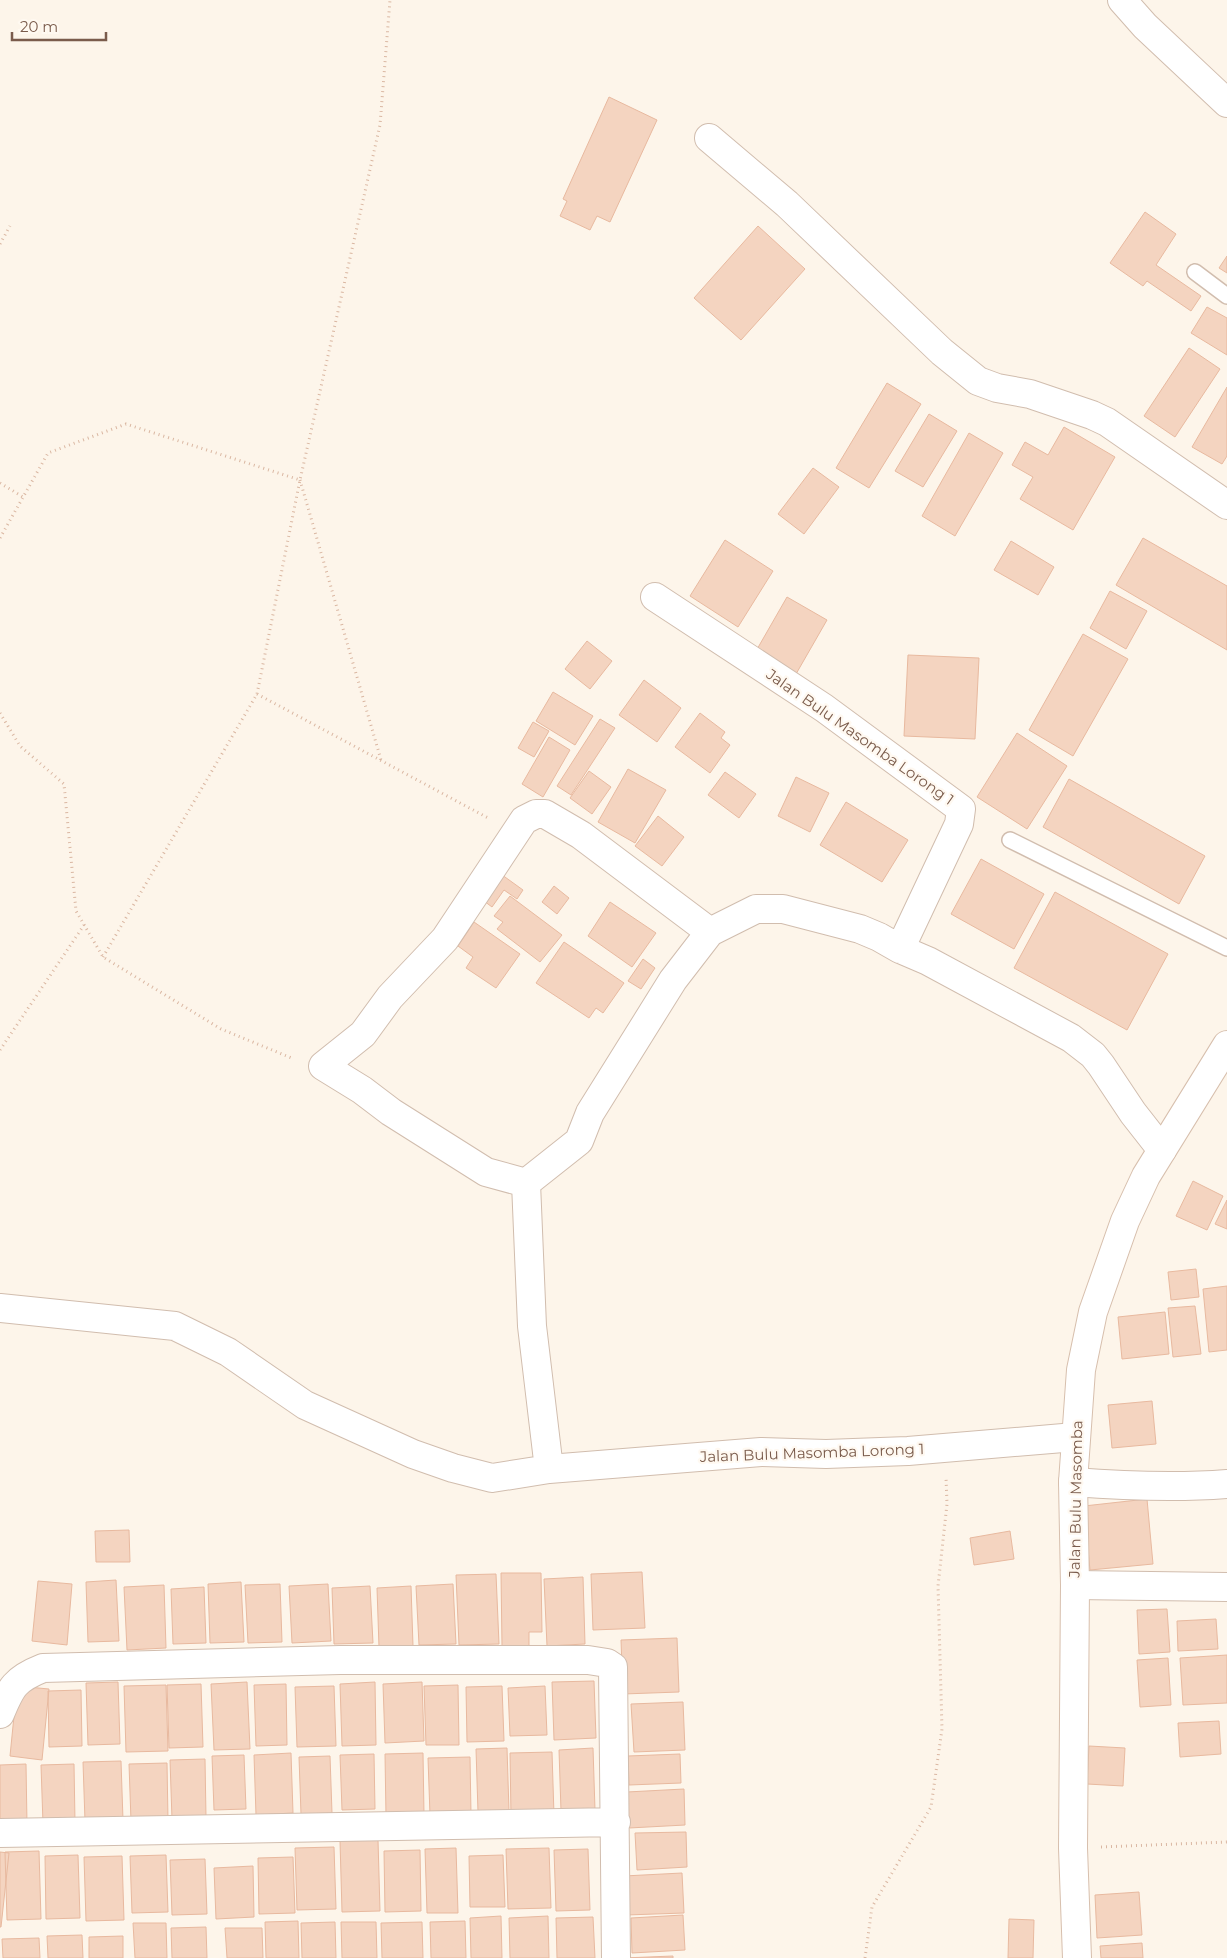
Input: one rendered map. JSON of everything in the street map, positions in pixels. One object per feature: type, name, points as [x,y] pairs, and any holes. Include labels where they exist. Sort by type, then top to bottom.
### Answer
[{"type":"street","points":[[1122,0],[1145,26],[1227,103]]},
{"type":"street","points":[[708,138],[787,204],[896,310],[942,352],[978,381],[997,388],[1030,394],[1092,415],[1106,422],[1227,505]]},
{"type":"street","name":"Jalan Bulu Masomba Lorong 1","points":[[655,597],[824,708],[961,809],[959,824],[900,949]]},
{"type":"street","points":[[526,1183],[486,1172],[323,1066],[363,1034],[390,997],[445,939],[528,816],[545,814],[581,834],[710,932]]},
{"type":"street","points":[[526,1183],[578,1141],[590,1113],[673,980],[710,932],[756,909],[783,909],[860,929],[879,936],[900,949],[928,961],[993,995],[1078,1043],[1093,1055],[1101,1065],[1133,1113],[1162,1150]]},
{"type":"street","name":"Jalan Bulu Masomba","points":[[1077,1958],[1073,1848],[1075,1585],[1073,1482],[1081,1370],[1093,1312],[1125,1221],[1146,1176],[1227,1045]]},
{"type":"street","points":[[526,1183],[532,1326],[549,1469]]},
{"type":"street","name":"Jalan Bulu Masomba Lorong 1","points":[[0,1308],[175,1326],[228,1352],[305,1404],[413,1454],[453,1468],[492,1478],[549,1469],[761,1452],[826,1454],[945,1448],[1075,1437]]},
{"type":"street","points":[[1073,1482],[1114,1486],[1190,1487],[1227,1484]]},
{"type":"street","points":[[1075,1585],[1227,1587]]},
{"type":"street","points":[[0,1714],[10,1691],[28,1674],[43,1668],[340,1660],[588,1660],[611,1664],[613,1667],[616,1822],[616,1958]]},
{"type":"street","points":[[0,1833],[616,1822]]},
{"type":"lane","points":[[1195,272],[1227,296]]},
{"type":"lane","points":[[1010,840],[1227,948]]},
{"type":"path","points":[[103,957],[257,694],[300,480],[380,124],[390,0]]},
{"type":"path","points":[[0,244],[10,226]]},
{"type":"path","points":[[0,538],[48,453],[126,424],[300,480]]},
{"type":"path","points":[[300,480],[381,760]]},
{"type":"path","points":[[0,483],[23,497]]},
{"type":"path","points":[[257,694],[516,833]]},
{"type":"path","points":[[0,713],[20,746],[64,784],[76,911],[103,957],[221,1029],[301,1062],[323,1066]]},
{"type":"path","points":[[0,1050],[84,925]]},
{"type":"path","points":[[865,1958],[872,1907],[931,1806],[942,1729],[938,1586],[947,1504],[945,1448]]},
{"type":"path","points":[[1073,1848],[1227,1842]]},
{"type":"building","points":[[609,97],[657,120],[610,222],[597,216],[590,230],[560,216],[567,201],[563,199]]},
{"type":"building","points":[[1145,212],[1176,234],[1156,265],[1201,296],[1191,311],[1147,281],[1143,286],[1110,263]]},
{"type":"building","points":[[758,226],[805,269],[741,340],[694,298]]},
{"type":"building","points":[[1227,256],[1227,273],[1219,268]]},
{"type":"building","points":[[1207,307],[1227,318],[1227,355],[1191,333]]},
{"type":"building","points":[[1189,348],[1220,369],[1175,437],[1144,416]]},
{"type":"building","points":[[887,383],[921,404],[869,488],[836,468]]},
{"type":"building","points":[[1227,387],[1227,456],[1222,464],[1192,447]]},
{"type":"building","points":[[929,414],[957,431],[923,487],[895,471]]},
{"type":"building","points":[[1064,427],[1115,457],[1073,530],[1020,499],[1033,477],[1012,465],[1025,442],[1048,455]]},
{"type":"building","points":[[969,433],[1003,453],[955,536],[922,516]]},
{"type":"building","points":[[813,468],[839,487],[804,534],[778,514]]},
{"type":"building","points":[[1143,538],[1227,586],[1227,650],[1116,585]]},
{"type":"building","points":[[725,540],[773,571],[738,627],[690,596]]},
{"type":"building","points":[[1011,541],[1054,567],[1038,595],[994,570]]},
{"type":"building","points":[[1110,591],[1147,611],[1126,649],[1090,628]]},
{"type":"building","points":[[787,597],[827,620],[792,681],[752,658]]},
{"type":"building","points":[[1083,634],[1128,659],[1073,756],[1029,730]]},
{"type":"building","points":[[587,641],[612,661],[590,689],[565,669]]},
{"type":"building","points":[[908,655],[979,658],[975,739],[904,736]]},
{"type":"building","points":[[644,680],[681,708],[657,742],[619,715]]},
{"type":"building","points":[[553,692],[593,716],[575,745],[536,721]]},
{"type":"building","points":[[700,713],[725,732],[721,738],[730,745],[710,773],[675,747]]},
{"type":"building","points":[[600,719],[615,728],[571,795],[557,786]]},
{"type":"building","points":[[533,722],[549,731],[534,757],[518,748]]},
{"type":"building","points":[[1017,733],[1067,766],[1027,829],[977,797]]},
{"type":"building","points":[[549,737],[570,750],[543,797],[522,784]]},
{"type":"building","points":[[628,769],[666,790],[635,843],[598,822]]},
{"type":"building","points":[[589,771],[611,787],[592,814],[570,798]]},
{"type":"building","points":[[725,772],[756,794],[739,818],[708,795]]},
{"type":"building","points":[[796,777],[829,793],[810,832],[778,816]]},
{"type":"building","points":[[1069,779],[1205,856],[1179,904],[1043,827]]},
{"type":"building","points":[[846,802],[908,840],[882,882],[820,845]]},
{"type":"building","points":[[658,816],[684,837],[662,866],[635,846]]},
{"type":"building","points":[[981,859],[1044,894],[1014,949],[951,914]]},
{"type":"building","points":[[498,872],[523,890],[517,899],[504,890],[492,907],[480,898]]},
{"type":"building","points":[[554,886],[569,898],[557,914],[542,902]]},
{"type":"building","points":[[1055,892],[1168,954],[1127,1030],[1014,968]]},
{"type":"building","points":[[510,896],[562,935],[540,962],[497,929],[503,922],[494,916]]},
{"type":"building","points":[[610,902],[656,933],[632,967],[588,936]]},
{"type":"building","points":[[474,922],[520,954],[496,988],[466,968],[473,957],[458,946]]},
{"type":"building","points":[[564,942],[624,983],[603,1013],[596,1008],[589,1018],[536,983]]},
{"type":"building","points":[[643,959],[655,968],[641,989],[628,981]]},
{"type":"building","points":[[1193,1181],[1223,1196],[1207,1230],[1176,1216]]},
{"type":"building","points":[[1227,1200],[1227,1229],[1215,1224]]},
{"type":"building","points":[[1196,1269],[1199,1297],[1171,1300],[1168,1272]]},
{"type":"building","points":[[1227,1286],[1227,1350],[1209,1352],[1203,1289]]},
{"type":"building","points":[[1195,1306],[1201,1354],[1173,1357],[1168,1308]]},
{"type":"building","points":[[1165,1312],[1169,1354],[1122,1359],[1118,1317]]},
{"type":"building","points":[[1152,1401],[1156,1444],[1112,1448],[1108,1405]]},
{"type":"building","points":[[1147,1499],[1153,1564],[1090,1570],[1084,1506]]},
{"type":"building","points":[[129,1530],[130,1562],[96,1562],[95,1531]]},
{"type":"building","points":[[1010,1531],[1014,1559],[974,1565],[970,1538]]},
{"type":"building","points":[[642,1572],[645,1628],[593,1630],[591,1574]]},
{"type":"building","points":[[501,1573],[541,1573],[542,1632],[529,1632],[529,1646],[502,1646]]},
{"type":"building","points":[[496,1574],[499,1644],[459,1645],[456,1575]]},
{"type":"building","points":[[583,1577],[585,1644],[547,1646],[544,1579]]},
{"type":"building","points":[[116,1580],[119,1641],[88,1642],[86,1582]]},
{"type":"building","points":[[38,1581],[72,1584],[67,1645],[32,1641]]},
{"type":"building","points":[[241,1582],[244,1642],[210,1643],[208,1584]]},
{"type":"building","points":[[280,1584],[282,1642],[248,1643],[245,1585]]},
{"type":"building","points":[[328,1584],[331,1641],[292,1643],[289,1586]]},
{"type":"building","points":[[453,1584],[456,1644],[419,1645],[416,1586]]},
{"type":"building","points":[[164,1585],[166,1648],[127,1650],[124,1587]]},
{"type":"building","points":[[370,1586],[373,1643],[334,1644],[332,1588]]},
{"type":"building","points":[[411,1586],[413,1646],[379,1647],[377,1588]]},
{"type":"building","points":[[204,1587],[206,1643],[173,1644],[171,1589]]},
{"type":"building","points":[[1167,1609],[1170,1652],[1139,1654],[1137,1610]]},
{"type":"building","points":[[1216,1619],[1218,1649],[1178,1651],[1177,1621]]},
{"type":"building","points":[[677,1638],[679,1692],[623,1694],[621,1640]]},
{"type":"building","points":[[1227,1655],[1227,1703],[1183,1705],[1180,1658]]},
{"type":"building","points":[[1168,1658],[1171,1705],[1140,1707],[1137,1660]]},
{"type":"building","points":[[594,1681],[596,1738],[554,1740],[552,1682]]},
{"type":"building","points":[[118,1682],[120,1744],[88,1745],[86,1683]]},
{"type":"building","points":[[247,1682],[250,1749],[214,1750],[211,1684]]},
{"type":"building","points":[[375,1682],[376,1745],[342,1746],[340,1684]]},
{"type":"building","points":[[422,1682],[424,1741],[385,1743],[383,1684]]},
{"type":"building","points":[[201,1684],[203,1747],[169,1748],[167,1685]]},
{"type":"building","points":[[286,1684],[287,1745],[256,1746],[254,1685]]},
{"type":"building","points":[[166,1685],[168,1751],[126,1752],[124,1686]]},
{"type":"building","points":[[458,1685],[459,1745],[426,1745],[424,1686]]},
{"type":"building","points":[[17,1686],[49,1689],[42,1760],[10,1756]]},
{"type":"building","points":[[334,1686],[336,1746],[297,1747],[295,1687]]},
{"type":"building","points":[[502,1686],[504,1741],[467,1742],[466,1687]]},
{"type":"building","points":[[545,1686],[547,1735],[510,1736],[508,1688]]},
{"type":"building","points":[[81,1690],[82,1746],[49,1747],[48,1691]]},
{"type":"building","points":[[683,1702],[685,1750],[634,1752],[631,1704]]},
{"type":"building","points":[[1219,1721],[1221,1754],[1180,1757],[1178,1723]]},
{"type":"building","points":[[1089,1746],[1125,1748],[1123,1786],[1087,1784]]},
{"type":"building","points":[[507,1748],[509,1811],[478,1812],[476,1749]]},
{"type":"building","points":[[593,1748],[595,1810],[561,1811],[559,1750]]},
{"type":"building","points":[[552,1752],[554,1815],[511,1816],[510,1753]]},
{"type":"building","points":[[291,1753],[293,1813],[256,1815],[254,1755]]},
{"type":"building","points":[[423,1753],[424,1815],[386,1816],[385,1754]]},
{"type":"building","points":[[374,1754],[375,1809],[342,1810],[340,1755]]},
{"type":"building","points":[[680,1754],[681,1783],[629,1785],[628,1756]]},
{"type":"building","points":[[244,1755],[246,1809],[214,1810],[212,1756]]},
{"type":"building","points":[[330,1756],[332,1813],[301,1814],[299,1757]]},
{"type":"building","points":[[470,1757],[471,1814],[430,1815],[428,1758]]},
{"type":"building","points":[[205,1759],[206,1817],[172,1819],[170,1760]]},
{"type":"building","points":[[121,1761],[123,1820],[85,1821],[83,1762]]},
{"type":"building","points":[[167,1763],[168,1820],[131,1821],[129,1764]]},
{"type":"building","points":[[26,1764],[27,1824],[0,1825],[0,1765]]},
{"type":"building","points":[[74,1764],[75,1822],[43,1824],[41,1765]]},
{"type":"building","points":[[684,1789],[685,1825],[629,1828],[627,1792]]},
{"type":"building","points":[[686,1832],[687,1867],[637,1870],[635,1833]]},
{"type":"building","points":[[378,1840],[380,1911],[342,1912],[340,1841]]},
{"type":"building","points":[[334,1847],[336,1909],[297,1910],[295,1848]]},
{"type":"building","points":[[456,1848],[458,1913],[427,1913],[425,1849]]},
{"type":"building","points":[[549,1848],[551,1908],[508,1909],[506,1849]]},
{"type":"building","points":[[588,1849],[590,1910],[556,1911],[554,1850]]},
{"type":"building","points":[[420,1850],[421,1911],[385,1912],[384,1851]]},
{"type":"building","points":[[39,1851],[41,1919],[7,1920],[5,1852]]},
{"type":"building","points":[[0,1852],[9,1853],[1,1927],[0,1927]]},
{"type":"building","points":[[78,1855],[80,1918],[46,1919],[45,1856]]},
{"type":"building","points":[[166,1855],[168,1912],[132,1913],[130,1856]]},
{"type":"building","points":[[503,1855],[505,1907],[470,1907],[469,1856]]},
{"type":"building","points":[[122,1856],[124,1920],[86,1921],[84,1857]]},
{"type":"building","points":[[293,1857],[295,1913],[259,1914],[258,1858]]},
{"type":"building","points":[[205,1859],[207,1914],[172,1915],[170,1860]]},
{"type":"building","points":[[253,1866],[254,1917],[216,1919],[214,1868]]},
{"type":"building","points":[[682,1873],[684,1913],[626,1915],[624,1876]]},
{"type":"building","points":[[1139,1892],[1142,1935],[1097,1938],[1095,1895]]},
{"type":"building","points":[[683,1915],[685,1950],[632,1953],[631,1918]]},
{"type":"building","points":[[501,1916],[502,1958],[471,1958],[470,1918]]},
{"type":"building","points":[[548,1916],[549,1958],[510,1958],[509,1918]]},
{"type":"building","points":[[593,1917],[595,1958],[557,1958],[556,1918]]},
{"type":"building","points":[[1009,1919],[1034,1920],[1033,1958],[1008,1958]]},
{"type":"building","points":[[298,1921],[299,1958],[266,1958],[265,1922]]},
{"type":"building","points":[[465,1921],[466,1958],[431,1958],[430,1922]]},
{"type":"building","points":[[335,1922],[336,1958],[302,1958],[301,1923]]},
{"type":"building","points":[[341,1922],[376,1922],[377,1958],[342,1958]]},
{"type":"building","points":[[422,1922],[423,1958],[382,1958],[381,1923]]},
{"type":"building","points":[[133,1923],[166,1923],[167,1958],[135,1958]]},
{"type":"building","points":[[206,1927],[207,1958],[172,1958],[171,1928]]},
{"type":"building","points":[[225,1928],[262,1928],[263,1958],[227,1958]]},
{"type":"building","points":[[82,1935],[83,1958],[48,1958],[47,1936]]},
{"type":"building","points":[[123,1936],[123,1958],[89,1958],[89,1937]]},
{"type":"building","points":[[39,1938],[40,1958],[3,1958],[2,1939]]},
{"type":"building","points":[[1142,1943],[1143,1958],[1101,1958],[1100,1946]]},
{"type":"building","points":[[673,1956],[673,1958],[623,1958]]}]
